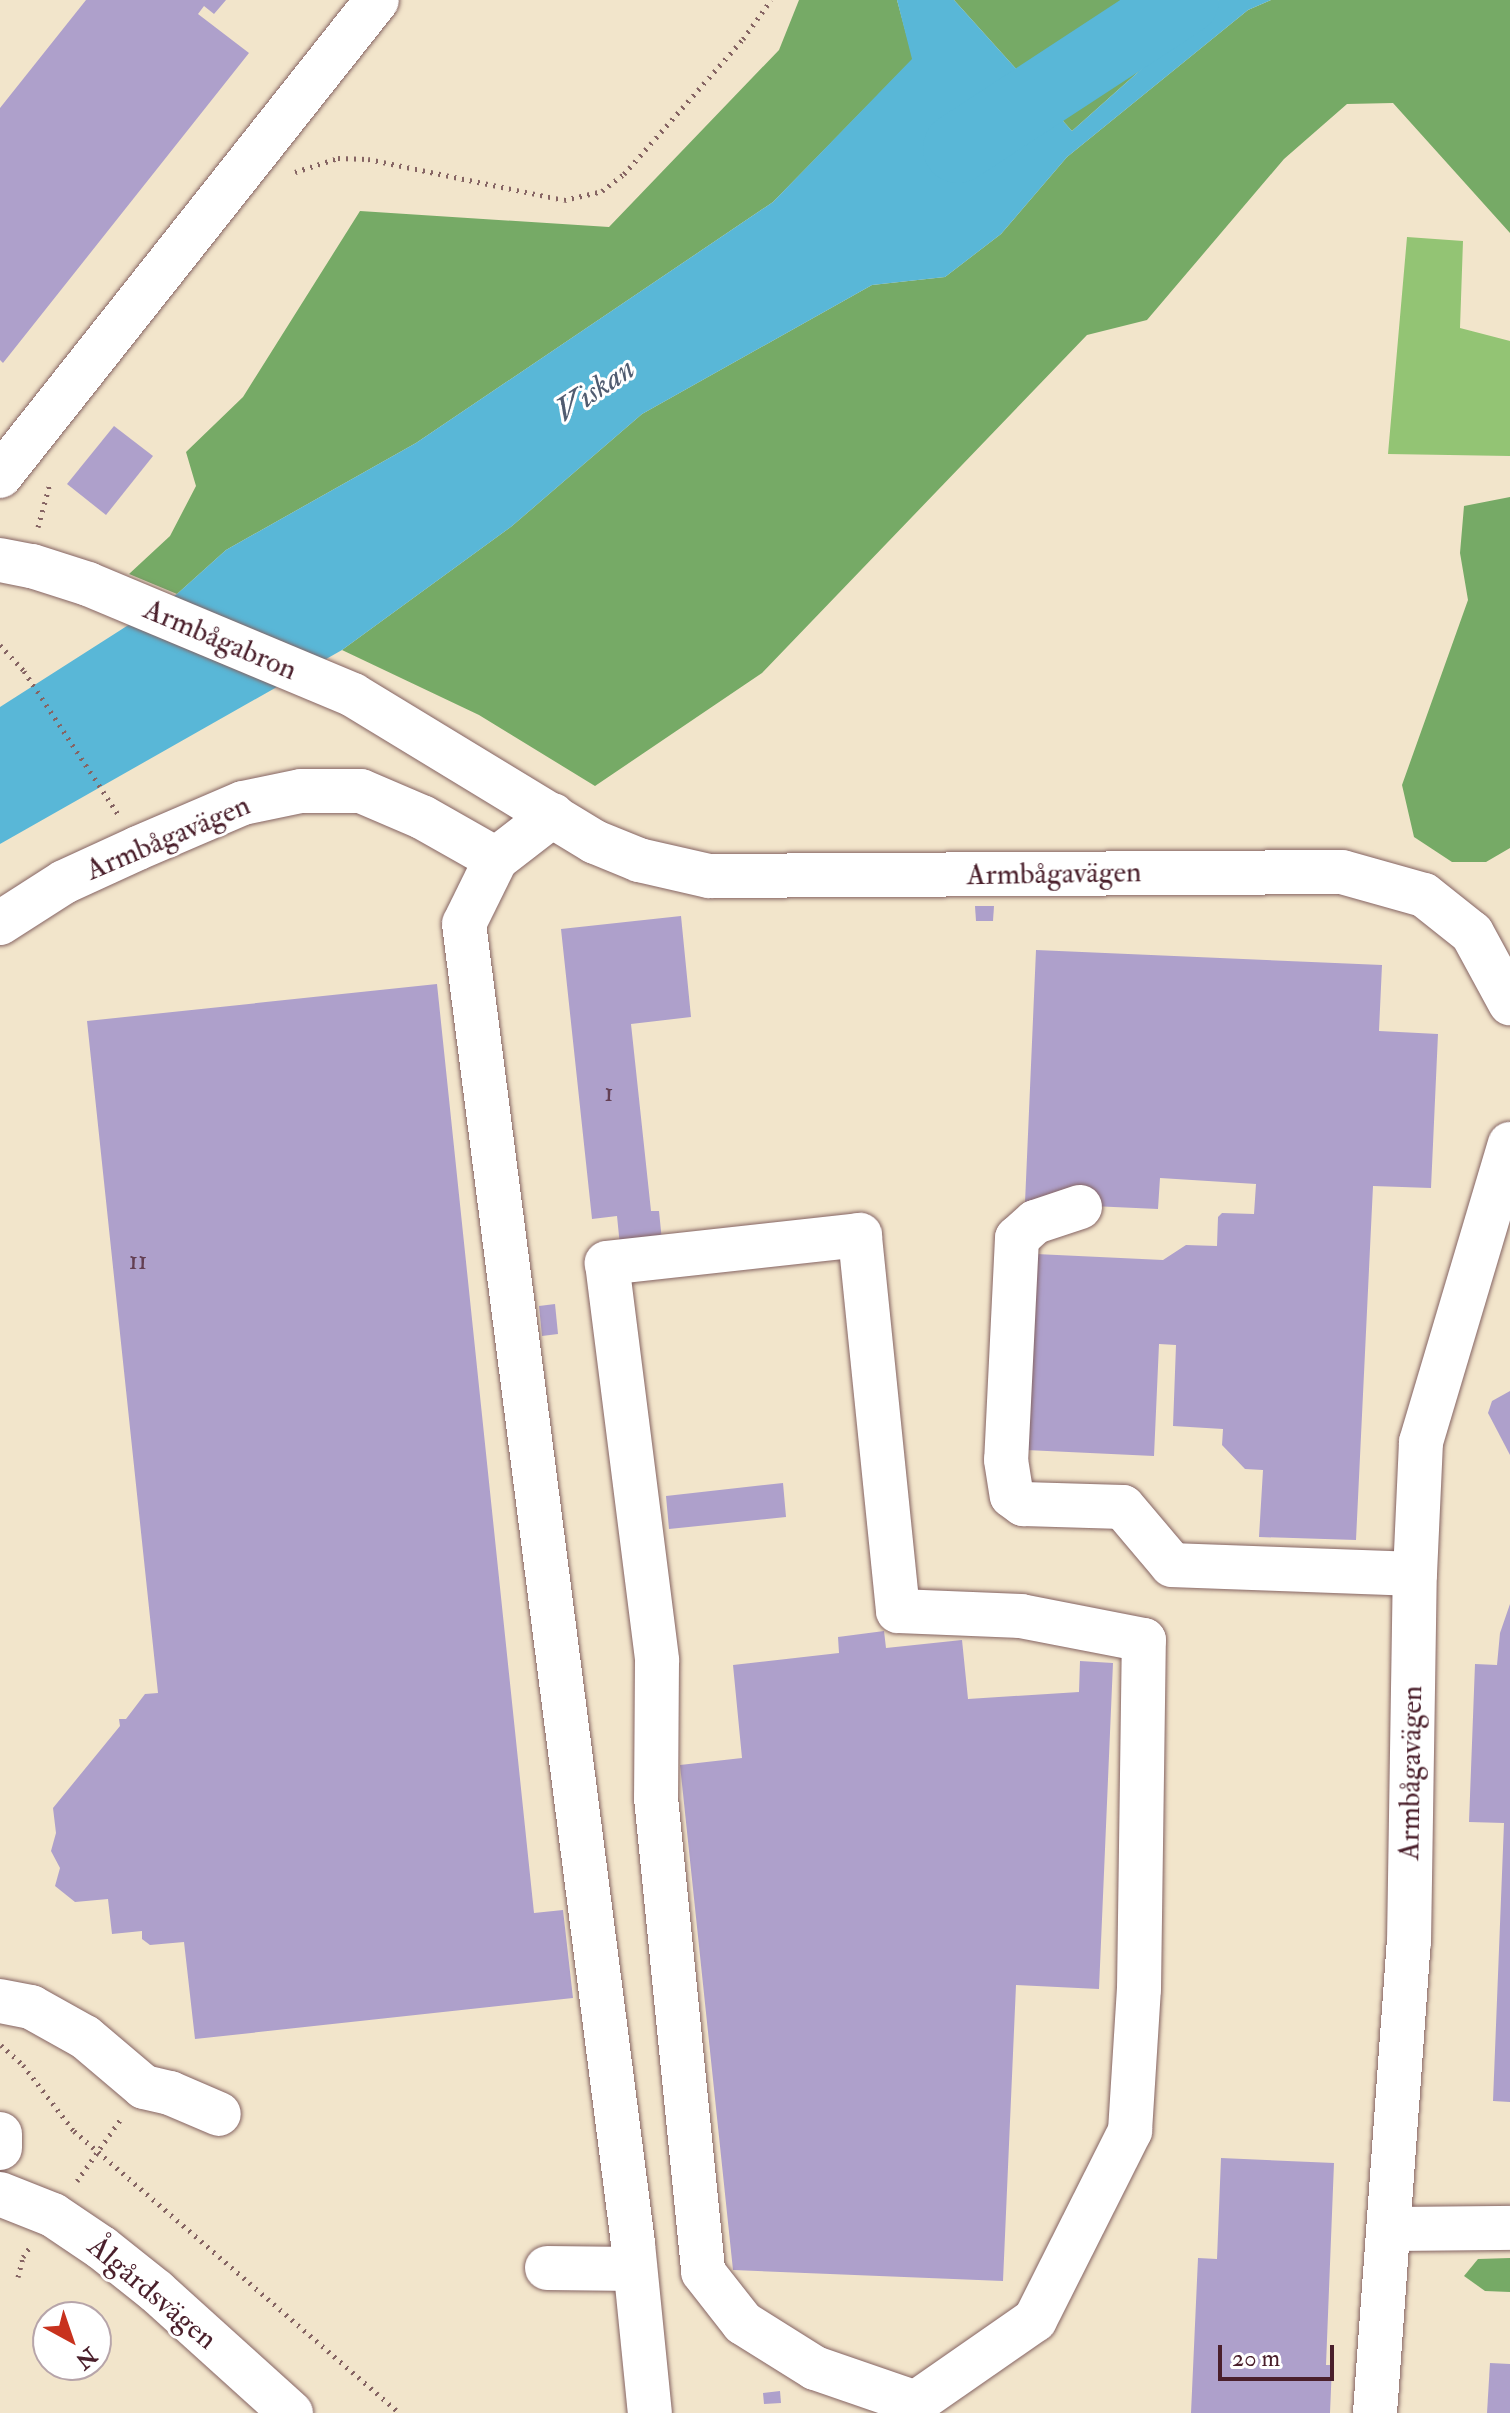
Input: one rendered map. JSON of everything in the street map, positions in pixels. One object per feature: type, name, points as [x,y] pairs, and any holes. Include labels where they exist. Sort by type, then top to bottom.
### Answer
[{"type":"street","points":[[0,476],[377,0]]},
{"type":"street","name":"Armbågabron","points":[[16,563],[88,584],[353,695]]},
{"type":"street","name":"Armbågavägen","points":[[353,695],[595,842],[639,860],[709,876],[1342,872],[1424,895],[1472,933],[1510,1003]]},
{"type":"street","name":"Armbågavägen","points":[[2,921],[64,882],[138,848],[243,803],[301,791],[361,791],[422,817],[496,859]]},
{"type":"street","points":[[553,815],[496,859],[464,924],[634,2256],[650,2413]]},
{"type":"street","name":"Armbågavägen","points":[[1375,2413],[1391,2229],[1409,1943],[1415,1574],[1421,1442],[1510,1144]]},
{"type":"street","points":[[1080,1207],[1035,1222],[1017,1238],[1006,1460],[1012,1496],[1023,1504],[1123,1507],[1172,1565],[1415,1574]]},
{"type":"street","points":[[860,1235],[898,1611],[1021,1616],[1144,1640],[1139,1989],[1130,2131],[1035,2320],[908,2408],[815,2368],[743,2323],[703,2272],[656,1798],[657,1661],[607,1263],[860,1235]]},
{"type":"street","points":[[0,2001],[31,2007],[85,2037],[144,2087],[170,2093],[219,2114]]},
{"type":"street","points":[[0,2134],[0,2148]]},
{"type":"street","name":"Ålgårdsvägen","points":[[0,2194],[53,2215],[156,2291],[291,2413]]},
{"type":"street","points":[[1391,2229],[1510,2228]]},
{"type":"street","points":[[547,2268],[634,2256]]},
{"type":"path","points":[[292,174],[305,166],[338,158],[368,159],[564,200],[602,191],[624,174],[743,39],[771,0]]},
{"type":"path","points":[[16,563],[38,525],[52,478]]},
{"type":"path","points":[[0,645],[24,671],[123,821]]},
{"type":"path","points":[[0,2044],[23,2065],[74,2131],[400,2413]]},
{"type":"path","points":[[18,2277],[23,2257],[144,2087]]},
{"type":"green space","points":[[799,0],[897,0],[913,59],[773,202],[416,443],[226,550],[177,594],[129,574],[170,536],[196,486],[186,452],[243,397],[360,211],[609,227],[779,50]]},
{"type":"green space","points":[[954,0],[1219,0],[1072,131]]},
{"type":"green space","points":[[1271,0],[1510,0],[1510,233],[1393,103],[1347,104],[1284,159],[1147,320],[1087,335],[762,673],[595,786],[479,715],[342,650],[512,526],[642,414],[872,285],[945,277],[1001,234],[1067,157],[1248,10]]},
{"type":"green space","points":[[1407,237],[1463,241],[1460,328],[1510,341],[1510,456],[1388,454]]},
{"type":"green space","points":[[1510,497],[1510,848],[1486,862],[1452,862],[1414,837],[1402,785],[1468,600],[1460,553],[1464,506]]},
{"type":"green space","points":[[1510,2258],[1510,2292],[1485,2291],[1464,2276],[1478,2259]]},
{"type":"water","points":[[897,0],[954,0],[1072,131],[1219,0],[1271,0],[1248,10],[1067,157],[1001,234],[945,277],[872,285],[642,414],[512,526],[342,650],[0,844],[0,707],[177,594],[226,550],[416,443],[773,202],[912,59]]},
{"type":"building","points":[[86,0],[226,0],[214,14],[204,6],[198,14],[249,53],[3,363],[0,360],[0,108]]},
{"type":"building","points":[[114,426],[153,456],[106,515],[67,484]]},
{"type":"building","points":[[975,906],[994,906],[993,921],[976,921]]},
{"type":"building","points":[[681,916],[691,1017],[631,1024],[651,1211],[659,1211],[662,1241],[620,1246],[617,1216],[592,1219],[561,929]]},
{"type":"building","points":[[1036,950],[1382,965],[1379,1031],[1438,1034],[1431,1188],[1373,1186],[1356,1540],[1259,1537],[1263,1470],[1245,1469],[1222,1445],[1223,1429],[1173,1426],[1176,1345],[1159,1344],[1154,1456],[1026,1450],[1036,1254],[1163,1260],[1186,1245],[1217,1246],[1218,1217],[1222,1213],[1254,1214],[1256,1184],[1160,1178],[1158,1209],[1025,1203]]},
{"type":"building","points":[[437,984],[534,1913],[563,1910],[573,1998],[195,2039],[184,1942],[150,1945],[142,1939],[142,1931],[112,1934],[108,1899],[75,1902],[55,1886],[60,1868],[51,1851],[56,1833],[53,1808],[120,1726],[119,1719],[126,1719],[145,1694],[158,1693],[87,1021]]},
{"type":"building","points":[[555,1304],[558,1334],[542,1336],[539,1306]]},
{"type":"building","points":[[1510,1391],[1510,1455],[1488,1413],[1492,1401]]},
{"type":"building","points":[[783,1483],[786,1517],[669,1529],[666,1496]]},
{"type":"building","points":[[1510,1604],[1510,2102],[1493,2101],[1504,1823],[1469,1822],[1475,1664],[1497,1665],[1500,1633]]},
{"type":"building","points":[[884,1631],[886,1648],[962,1640],[968,1699],[1079,1692],[1080,1661],[1113,1663],[1099,1989],[1016,1985],[1003,2281],[733,2270],[680,1765],[742,1758],[733,1665],[839,1653],[838,1637]]},
{"type":"building","points":[[1221,2158],[1334,2163],[1326,2365],[1332,2365],[1330,2413],[1191,2413],[1198,2258],[1217,2259]]},
{"type":"building","points":[[1490,2363],[1510,2364],[1510,2413],[1487,2413]]},
{"type":"building","points":[[780,2391],[781,2403],[764,2404],[763,2393]]},
{"type":"waterway","name":"Viskan","points":[[958,148],[1184,0]]}]
